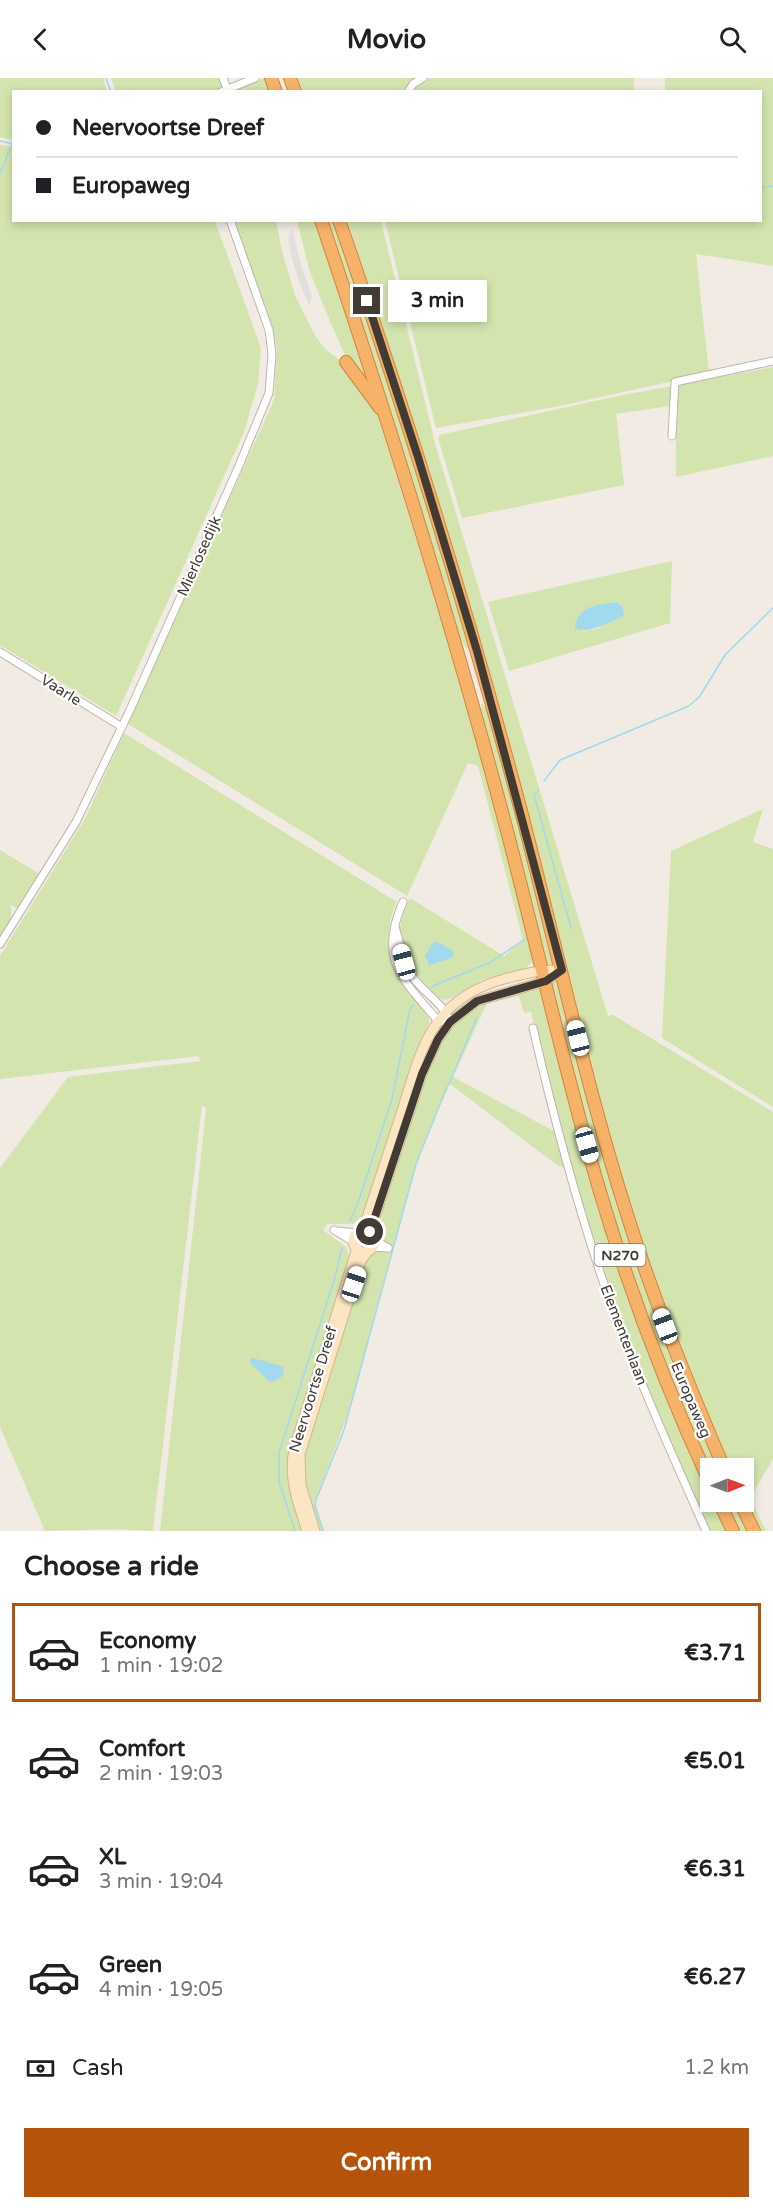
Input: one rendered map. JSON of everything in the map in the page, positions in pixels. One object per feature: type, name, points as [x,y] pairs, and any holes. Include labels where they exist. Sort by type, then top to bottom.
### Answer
[{"type":"highway","name":"Europaweg","points":[[322,222],[386,416],[435,575],[488,760],[590,1155],[623,1263],[663,1372],[700,1459]]},
{"type":"highway","name":"Europaweg","points":[[340,222],[418,457],[477,651],[609,1156],[640,1257],[679,1362],[720,1458]]},
{"type":"highway","points":[[346,362],[386,416]]},
{"type":"highway","points":[[724,1512],[733,1531]]},
{"type":"highway","points":[[745,1512],[754,1531]]},
{"type":"street","points":[[223,78],[224,90],[254,78]]},
{"type":"street","points":[[409,90],[413,84],[423,78]]},
{"type":"street","name":"Mierlosedijk","points":[[0,944],[76,822],[122,727],[238,468],[268,393],[272,354],[269,330],[231,222]]},
{"type":"street","points":[[672,436],[675,382],[773,361]]},
{"type":"street","name":"Vaarle","points":[[0,652],[122,727]]},
{"type":"street","points":[[395,926],[404,962],[414,979],[446,1011],[450,1022],[438,1021],[405,981],[395,965],[392,941],[395,926],[403,902]]},
{"type":"street","name":"Neervoortse Dreef","points":[[307,1531],[292,1482],[294,1449],[425,1065],[438,1039],[450,1022],[477,1001],[562,970]]},
{"type":"street","name":"Neervoortse Dreef","points":[[315,1531],[301,1485],[300,1454],[361,1261],[364,1240],[421,1049],[446,1011],[463,998],[490,983],[544,975]]},
{"type":"street","name":"Elementenlaan","points":[[533,1028],[560,1141],[605,1286],[648,1400],[706,1531]]},
{"type":"green space","points":[[0,78],[103,78],[107,90],[12,90],[12,140],[0,137]]},
{"type":"green space","points":[[111,78],[221,78],[222,82],[216,90],[115,90]]},
{"type":"green space","points":[[264,78],[269,90],[234,90]]},
{"type":"green space","points":[[298,78],[634,78],[633,90],[301,90]]},
{"type":"green space","points":[[665,78],[773,78],[773,266],[696,254],[709,373],[560,406],[436,428],[385,222],[762,222],[762,90],[665,90]]},
{"type":"green space","points":[[0,145],[12,147],[12,222],[215,222],[261,348],[258,384],[244,432],[116,716],[0,645]]},
{"type":"green space","points":[[234,222],[276,222],[295,295],[314,334],[325,349],[345,364],[377,413],[452,655],[492,797],[532,954],[532,962],[524,970],[482,980],[447,1000],[438,998],[422,985],[405,954],[400,925],[410,898],[504,956],[523,940],[478,766],[468,763],[407,896],[128,724],[274,400],[277,347]]},
{"type":"green space","points":[[297,222],[315,222],[371,391],[347,360],[310,272]]},
{"type":"green space","points":[[324,222],[337,222],[399,407],[468,648],[460,638],[457,638]]},
{"type":"green space","points":[[347,222],[381,222],[436,447],[608,1016],[613,1015],[773,1112],[773,1459],[754,1491],[754,1458],[727,1458],[680,1346],[635,1221],[609,1136],[511,753],[421,448]]},
{"type":"green space","points":[[773,367],[773,456],[676,477],[676,405],[616,414],[624,485],[462,518],[438,438],[440,435],[613,397]]},
{"type":"green space","points":[[672,561],[670,623],[509,671],[488,602]],"holes":[[[617,602],[623,607],[624,616],[603,623],[598,629],[582,631],[598,605]]]},
{"type":"green space","points":[[482,703],[491,714],[555,966],[546,968],[480,719]]},
{"type":"green space","points":[[124,733],[397,902],[392,914],[389,938],[393,962],[403,985],[429,1017],[429,1023],[415,1056],[365,1219],[360,1218],[353,1224],[327,1224],[323,1230],[346,1247],[350,1258],[292,1448],[303,1531],[160,1531],[204,1129],[206,1108],[202,1105],[153,1531],[116,1529],[45,1531],[0,1427],[0,1168],[68,1077],[200,1061],[199,1056],[0,1079],[0,956],[85,819]]},
{"type":"green space","points":[[763,809],[753,842],[773,849],[773,1107],[662,1038],[671,851]]},
{"type":"green space","points":[[0,850],[41,875],[19,909],[11,905],[11,923],[0,940]]},
{"type":"green space","points":[[557,979],[579,1068],[717,1458],[704,1458],[645,1315],[604,1192],[550,981]]},
{"type":"green space","points":[[531,988],[543,993],[571,1112],[605,1231],[655,1365],[700,1472],[700,1511],[625,1337],[580,1199],[531,1012],[524,1013],[519,996],[487,1003],[453,1077],[554,1131],[566,1168],[557,1165],[450,1084],[427,1134],[411,1183],[351,1406],[315,1501],[324,1531],[319,1531],[300,1466],[364,1258],[372,1252],[383,1251],[385,1242],[377,1236],[375,1230],[420,1083],[448,1028],[475,1005],[528,989],[530,993]]},
{"type":"green space","points":[[754,1506],[766,1531],[761,1531],[752,1512],[754,1512]]},
{"type":"green space","points":[[701,1512],[718,1512],[727,1531],[709,1531]]},
{"type":"green space","points":[[728,1512],[741,1512],[750,1531],[738,1531]]},
{"type":"shaded area","points":[[292,229],[312,296],[309,305],[298,279],[290,250],[288,239]]},
{"type":"water","points":[[617,602],[623,607],[624,616],[594,629],[575,628],[584,611],[596,605]]},
{"type":"water","points":[[436,941],[453,951],[454,955],[452,958],[429,965],[425,956]]},
{"type":"water","points":[[250,1359],[284,1367],[283,1376],[272,1382],[269,1381],[250,1363]]},
{"type":"waterway","points":[[106,78],[110,90]]},
{"type":"waterway","points":[[0,141],[12,144]]},
{"type":"waterway","points":[[0,173],[12,144]]},
{"type":"waterway","points":[[762,188],[773,186]]},
{"type":"waterway","points":[[544,781],[560,760],[689,706],[700,696],[725,655],[773,608]]},
{"type":"waterway","points":[[538,791],[534,795],[571,928]]},
{"type":"waterway","points":[[431,987],[491,962],[525,939]]},
{"type":"waterway","points":[[350,1221],[392,1099],[410,1009],[413,1005]]},
{"type":"waterway","points":[[449,1084],[477,1017]]},
{"type":"waterway","points":[[323,1531],[315,1506],[316,1500],[344,1430],[416,1164],[447,1087]]},
{"type":"waterway","points":[[295,1531],[279,1482],[279,1453],[336,1274],[342,1248]]},
{"type":"route","points":[[367,301],[418,457],[477,651],[562,970],[546,981],[477,1001],[450,1022],[438,1039],[422,1074],[370,1232]]}]
